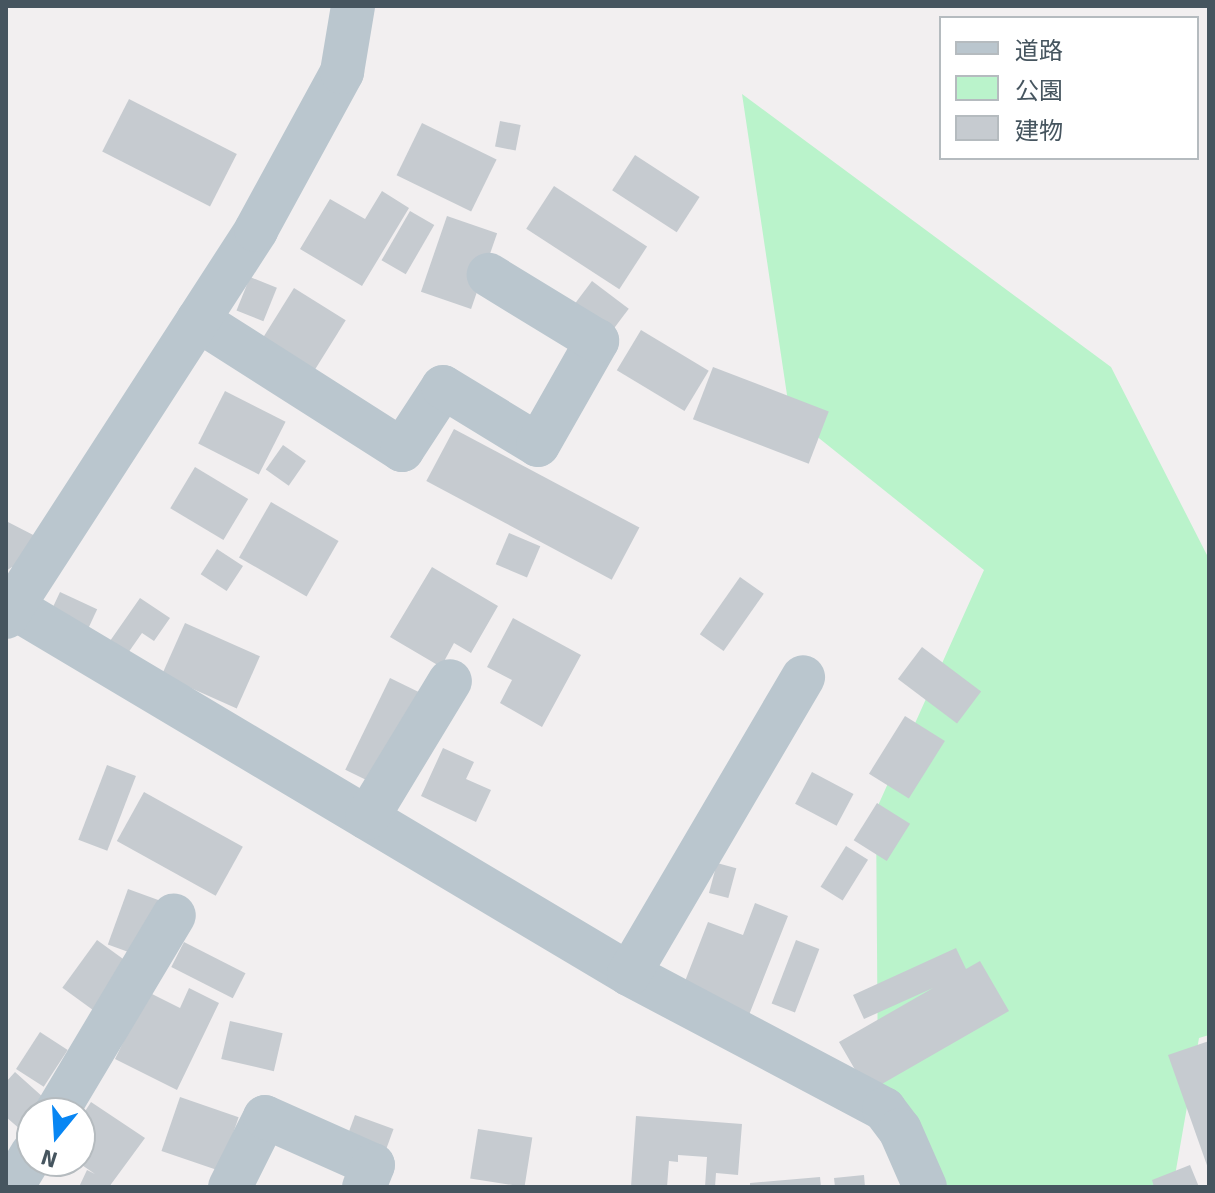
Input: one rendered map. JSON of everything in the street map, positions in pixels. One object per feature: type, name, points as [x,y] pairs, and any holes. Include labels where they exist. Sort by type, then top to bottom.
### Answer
[{"type":"street","points":[[353,6],[342,72],[256,230],[8,609],[629,974],[884,1109],[900,1130],[925,1187]]},
{"type":"street","points":[[198,320],[402,450],[443,387],[538,445],[597,341],[489,275]]},
{"type":"street","points":[[629,974],[803,677]]},
{"type":"street","points":[[367,818],[450,681]]},
{"type":"street","points":[[66,1097],[174,915]]},
{"type":"street","points":[[230,1187],[265,1117],[373,1165],[364,1187]]},
{"type":"green space","points":[[742,94],[1111,367],[1209,559],[1209,1035],[1199,1038],[1173,1187],[941,1187],[878,1086],[876,810],[984,570],[790,415]]},
{"type":"building","points":[[129,99],[237,154],[210,207],[102,152]]},
{"type":"building","points":[[500,121],[521,125],[516,151],[495,147]]},
{"type":"building","points":[[422,123],[497,159],[471,212],[397,175]]},
{"type":"building","points":[[635,155],[700,197],[677,232],[612,190]]},
{"type":"building","points":[[554,186],[647,246],[619,289],[526,229]]},
{"type":"building","points":[[382,191],[409,208],[362,286],[300,249],[330,199],[365,219]]},
{"type":"building","points":[[410,211],[434,225],[406,274],[382,260]]},
{"type":"building","points":[[447,216],[497,233],[471,309],[421,292]]},
{"type":"building","points":[[250,277],[277,288],[263,321],[237,310]]},
{"type":"building","points":[[592,281],[629,309],[601,345],[564,318]]},
{"type":"building","points":[[294,288],[346,320],[314,371],[262,339]]},
{"type":"building","points":[[641,330],[709,371],[685,411],[617,370]]},
{"type":"building","points":[[713,367],[829,411],[809,464],[693,419]]},
{"type":"building","points":[[225,391],[286,422],[259,474],[198,444]]},
{"type":"building","points":[[454,429],[639,528],[612,580],[426,481]]},
{"type":"building","points":[[283,445],[306,461],[289,486],[266,470]]},
{"type":"building","points":[[195,467],[248,499],[223,540],[170,508]]},
{"type":"building","points":[[271,502],[339,541],[307,596],[239,557]]},
{"type":"building","points":[[6,521],[43,540],[26,574],[12,567],[6,571]]},
{"type":"building","points":[[509,533],[540,546],[527,578],[496,564]]},
{"type":"building","points":[[217,549],[243,566],[227,591],[201,574]]},
{"type":"building","points":[[432,567],[498,606],[471,653],[454,643],[441,667],[390,637]]},
{"type":"building","points":[[740,577],[764,594],[724,651],[700,634]]},
{"type":"building","points":[[60,592],[97,609],[86,633],[49,616]]},
{"type":"building","points":[[140,598],[170,618],[154,641],[142,633],[128,653],[110,641]]},
{"type":"building","points":[[513,618],[581,655],[542,727],[500,703],[512,680],[487,667]]},
{"type":"building","points":[[185,623],[260,656],[237,708],[162,675]]},
{"type":"building","points":[[922,647],[981,692],[957,723],[898,679]]},
{"type":"building","points":[[390,678],[427,696],[382,788],[345,770]]},
{"type":"building","points":[[905,716],[945,741],[909,799],[869,774]]},
{"type":"building","points":[[443,748],[474,762],[466,779],[491,790],[476,822],[421,796]]},
{"type":"building","points":[[107,765],[136,776],[107,851],[78,840]]},
{"type":"building","points":[[812,772],[853,794],[837,826],[795,804]]},
{"type":"building","points":[[144,792],[243,847],[216,896],[117,841]]},
{"type":"building","points":[[877,803],[910,824],[887,861],[854,840]]},
{"type":"building","points":[[846,846],[868,860],[843,900],[821,887]]},
{"type":"building","points":[[717,863],[736,868],[728,898],[709,893]]},
{"type":"building","points":[[128,889],[177,907],[157,962],[108,944]]},
{"type":"building","points":[[755,903],[788,916],[747,1020],[680,994],[708,922],[743,935]]},
{"type":"building","points":[[97,940],[147,976],[112,1024],[62,988]]},
{"type":"building","points":[[796,940],[819,949],[795,1012],[772,1003]]},
{"type":"building","points":[[184,942],[245,973],[233,998],[171,967]]},
{"type":"building","points":[[956,948],[966,969],[980,961],[1009,1011],[868,1092],[839,1042],[933,988],[864,1019],[853,995]]},
{"type":"building","points":[[189,988],[219,1003],[177,1090],[115,1059],[148,992],[180,1008]]},
{"type":"building","points":[[230,1021],[283,1033],[274,1071],[221,1059]]},
{"type":"building","points":[[40,1032],[68,1050],[44,1087],[16,1069]]},
{"type":"building","points":[[1209,1041],[1209,1171],[1168,1055]]},
{"type":"building","points":[[15,1072],[43,1097],[16,1097],[16,1126],[6,1117],[6,1082]]},
{"type":"building","points":[[180,1097],[239,1117],[220,1171],[161,1151]]},
{"type":"building","points":[[96,1105],[145,1138],[109,1187],[79,1187],[84,1177],[96,1177]]},
{"type":"building","points":[[355,1115],[394,1129],[381,1164],[342,1150]]},
{"type":"building","points":[[636,1116],[742,1124],[738,1175],[716,1173],[715,1187],[705,1187],[707,1157],[678,1155],[678,1162],[669,1161],[667,1187],[631,1187]]},
{"type":"building","points":[[478,1129],[532,1138],[525,1187],[470,1178]]},
{"type":"building","points":[[1190,1165],[1199,1187],[1154,1187],[1152,1180]]},
{"type":"building","points":[[864,1175],[865,1187],[835,1187],[834,1178]]},
{"type":"building","points":[[820,1177],[821,1187],[750,1187],[750,1183]]}]
